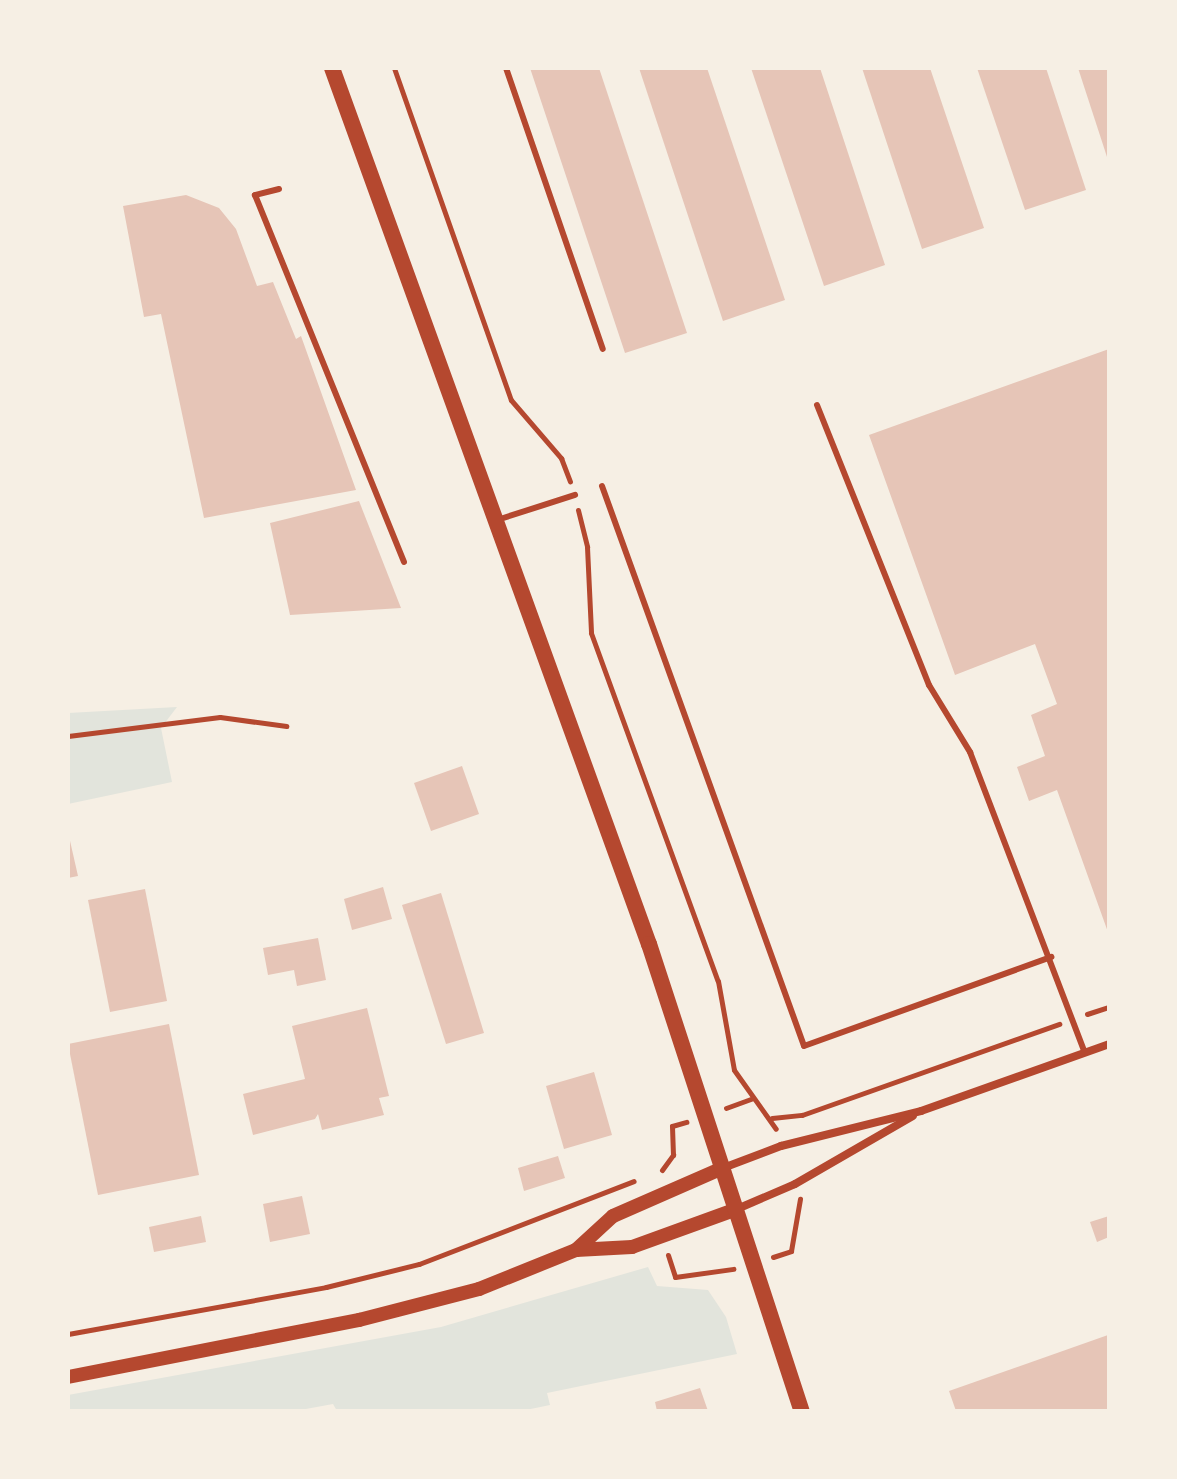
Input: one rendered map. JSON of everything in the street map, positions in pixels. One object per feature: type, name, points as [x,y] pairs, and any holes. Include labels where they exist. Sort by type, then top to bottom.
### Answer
[{"type":"main road","points":[[332,68],[497,520],[723,1168],[802,1411]]},
{"type":"street","points":[[576,1250],[613,1216],[723,1168],[781,1146],[921,1111],[1109,1044]]},
{"type":"street","points":[[68,1377],[437,1301],[576,1250],[632,1247],[737,1209],[795,1184],[921,1111]]},
{"type":"lane","points":[[506,68],[603,349]]},
{"type":"lane","points":[[279,189],[255,195],[404,562]]},
{"type":"lane","points":[[817,405],[929,685],[970,752],[1051,957],[1085,1053]]},
{"type":"lane","points":[[602,486],[804,1046],[1051,957]]},
{"type":"lane","points":[[497,520],[575,495]]},
{"type":"path","points":[[394,68],[511,400],[561,458],[575,495],[587,547],[591,633],[718,981],[734,1070],[751,1099],[772,1118],[802,1115],[1109,1007]]},
{"type":"path","points":[[68,736],[220,717],[286,726]]},
{"type":"path","points":[[653,1173],[664,1169],[673,1155]]},
{"type":"path","points":[[68,1334],[419,1264],[583,1196],[642,1178]]},
{"type":"path","points":[[675,1277],[755,1263]]},
{"type":"shaded area","points":[[177,707],[161,728],[172,782],[68,804],[68,713]]},
{"type":"shaded area","points":[[648,1267],[657,1286],[708,1290],[726,1317],[737,1354],[547,1393],[550,1405],[521,1411],[337,1411],[333,1404],[295,1411],[68,1411],[68,1395],[441,1327]]},
{"type":"building","points":[[530,68],[599,68],[687,333],[625,353]]},
{"type":"building","points":[[639,68],[707,68],[785,300],[723,321]]},
{"type":"building","points":[[751,68],[820,68],[885,265],[824,286]]},
{"type":"building","points":[[862,68],[930,68],[984,228],[922,249]]},
{"type":"building","points":[[977,68],[1046,68],[1086,190],[1025,210]]},
{"type":"building","points":[[1078,68],[1109,68],[1109,160],[1108,160]]},
{"type":"building","points":[[186,195],[219,208],[236,229],[257,286],[273,282],[296,339],[301,336],[356,490],[204,518],[161,314],[144,317],[123,206]]},
{"type":"building","points":[[1109,349],[1109,935],[1057,790],[1029,801],[1017,767],[1045,756],[1031,715],[1057,704],[1035,644],[955,675],[869,435]]},
{"type":"building","points":[[359,501],[401,608],[290,615],[270,523]]},
{"type":"building","points":[[462,766],[479,814],[431,831],[414,783]]},
{"type":"building","points":[[68,832],[78,876],[68,878]]},
{"type":"building","points":[[383,887],[392,919],[352,930],[344,899]]},
{"type":"building","points":[[145,889],[167,1001],[110,1012],[88,900]]},
{"type":"building","points":[[441,893],[484,1033],[446,1044],[402,905]]},
{"type":"building","points":[[318,938],[326,980],[297,986],[294,970],[268,975],[263,948]]},
{"type":"building","points":[[367,1008],[389,1096],[379,1098],[384,1115],[322,1130],[318,1114],[315,1119],[253,1135],[243,1094],[305,1079],[292,1026]]},
{"type":"building","points":[[169,1024],[199,1175],[98,1195],[68,1044]]},
{"type":"building","points":[[594,1072],[612,1135],[564,1149],[546,1086]]},
{"type":"building","points":[[558,1156],[565,1178],[524,1191],[518,1168]]},
{"type":"building","points":[[302,1196],[310,1234],[270,1242],[263,1204]]},
{"type":"building","points":[[201,1216],[206,1242],[154,1252],[149,1227]]},
{"type":"building","points":[[1109,1216],[1109,1237],[1097,1242],[1090,1222]]},
{"type":"building","points":[[1108,1335],[1109,1411],[956,1411],[949,1391]]},
{"type":"building","points":[[700,1388],[708,1411],[657,1411],[655,1402]]}]
